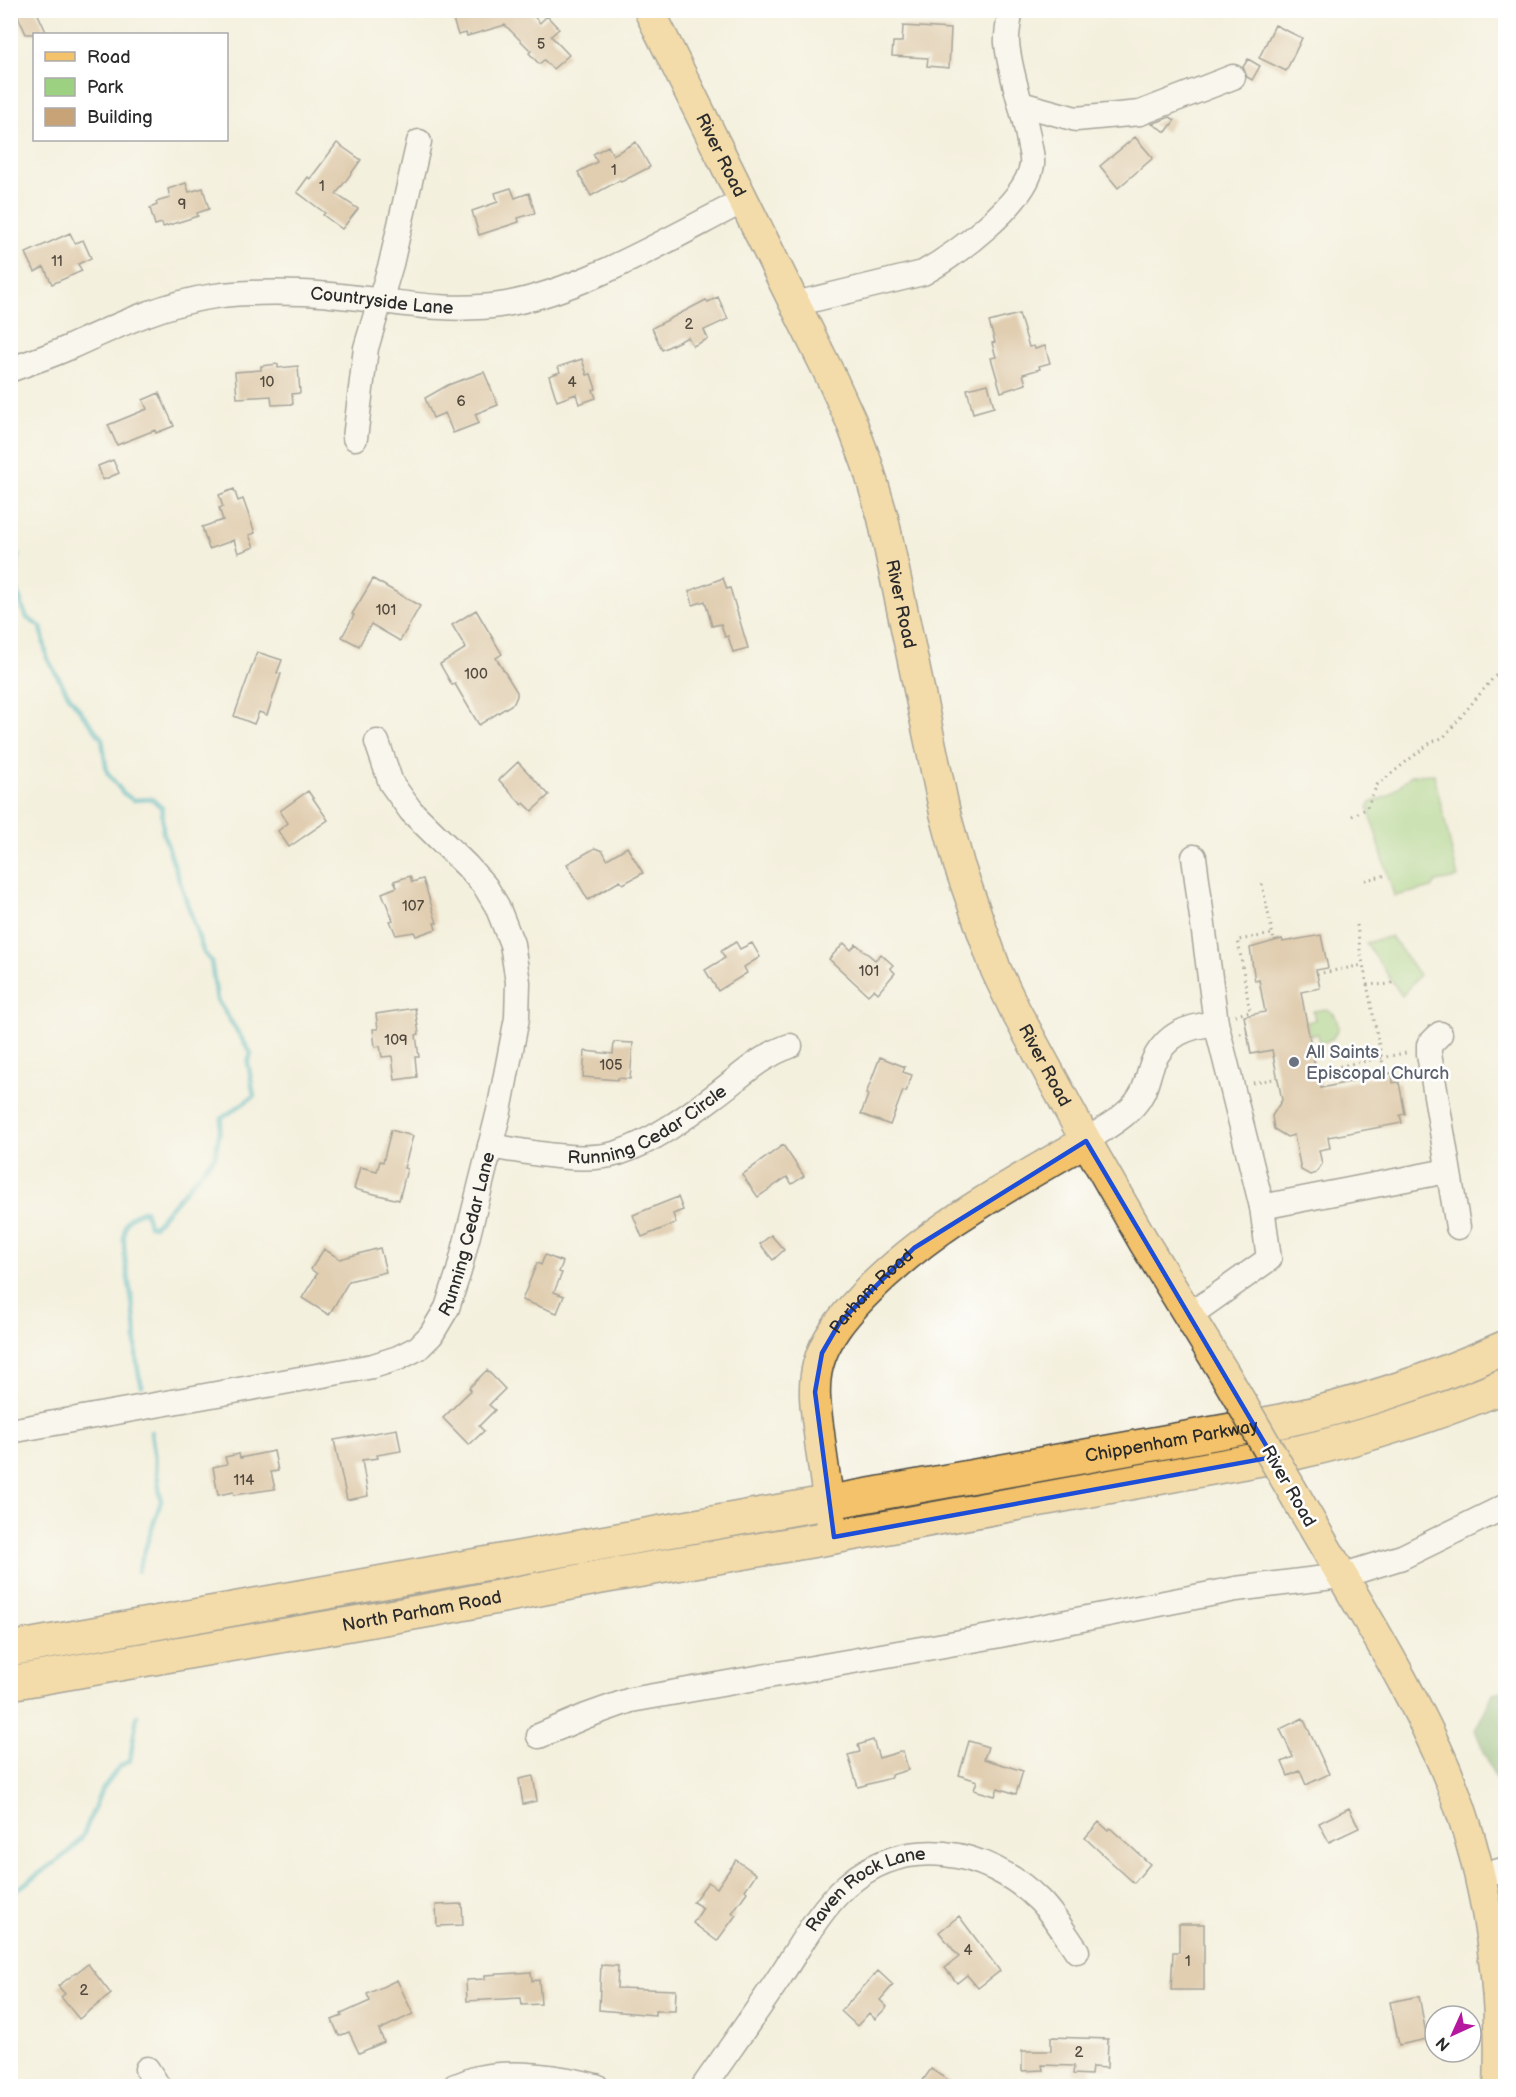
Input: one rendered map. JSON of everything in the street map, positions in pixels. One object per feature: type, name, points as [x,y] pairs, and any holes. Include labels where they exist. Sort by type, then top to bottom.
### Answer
[{"type":"highway","name":"Chippenham Parkway","points":[[829,1502],[1296,1418],[1390,1392],[1506,1347]]},
{"type":"highway","name":"Chippenham Parkway","points":[[834,1537],[1299,1452],[1354,1439],[1416,1420],[1506,1385]]},
{"type":"highway","name":"North Parham Road","points":[[10,1649],[829,1502]]},
{"type":"highway","name":"North Parham Road","points":[[10,1683],[834,1537]]},
{"type":"main road","name":"River Road","points":[[649,10],[795,304],[851,421],[867,464],[883,518],[945,813],[959,865],[996,970],[1015,1010],[1086,1141],[1145,1244],[1224,1373],[1404,1685],[1437,1751],[1457,1801],[1492,1873],[1488,1922],[1503,2042],[1499,2086]]},
{"type":"main road","name":"Parham Road","points":[[834,1537],[816,1406],[816,1384],[822,1353],[840,1322],[880,1278],[914,1248],[959,1216],[1086,1141]]},
{"type":"street","points":[[795,304],[923,273],[941,263],[976,236],[1011,203],[1026,182],[1033,163],[1022,104],[1006,41],[1010,10]]},
{"type":"street","points":[[1022,104],[1076,119],[1140,113],[1233,77]]},
{"type":"street","points":[[355,438],[366,348],[391,264],[419,142]]},
{"type":"street","name":"Countryside Lane","points":[[10,370],[147,314],[214,296],[304,293],[447,308],[483,307],[528,298],[561,288],[611,267],[743,201]]},
{"type":"street","name":"Running Cedar Lane","points":[[10,1431],[362,1369],[398,1358],[418,1347],[431,1335],[447,1308],[459,1270],[490,1146],[517,1018],[518,982],[512,944],[503,918],[485,886],[454,852],[411,812],[391,783],[377,742]]},
{"type":"street","points":[[1190,1315],[1269,1259],[1262,1207],[1216,1023],[1194,856]]},
{"type":"street","points":[[1086,1141],[1132,1108],[1142,1096],[1153,1062],[1164,1044],[1177,1033],[1192,1026],[1216,1023]]},
{"type":"street","points":[[1434,1041],[1447,1170],[1458,1227]]},
{"type":"street","name":"Running Cedar Circle","points":[[490,1146],[537,1154],[567,1156],[602,1156],[616,1153],[655,1136],[712,1098],[763,1059],[790,1046]]},
{"type":"street","points":[[1262,1207],[1447,1170]]},
{"type":"street","points":[[539,1736],[631,1700],[995,1636],[1236,1589],[1341,1576],[1402,1557],[1506,1506]]},
{"type":"street","name":"Raven Rock Lane","points":[[704,2086],[829,1903],[857,1878],[898,1856],[926,1852],[953,1854],[1005,1874],[1023,1885],[1048,1909],[1077,1951]]},
{"type":"street","points":[[455,2086],[477,2078],[518,2076],[560,2079],[596,2086]]},
{"type":"path","points":[[1352,816],[1366,809],[1377,785],[1430,743],[1444,737],[1494,677],[1506,669]]},
{"type":"path","points":[[1365,880],[1387,875]]},
{"type":"path","points":[[1262,884],[1274,941]]},
{"type":"path","points":[[1357,925],[1385,1075]]},
{"type":"path","points":[[1239,1035],[1235,1015],[1250,1012],[1238,940],[1273,934]]},
{"type":"path","points":[[1317,974],[1363,965]]},
{"type":"path","points":[[1367,985],[1388,985],[1393,982]]},
{"type":"path","points":[[1316,1071],[1382,1057],[1434,1041]]},
{"type":"path","points":[[1250,1084],[1278,1078]]},
{"type":"highlighted area","points":[[1086,1141],[1273,1457],[834,1537],[815,1392],[822,1353],[840,1322],[914,1248]]},
{"type":"green space","points":[[1434,774],[1458,878],[1436,882],[1432,888],[1394,896],[1368,807],[1372,802],[1388,796],[1411,775]]},
{"type":"green space","points":[[1391,936],[1419,975],[1402,996],[1366,943]]},
{"type":"green space","points":[[1325,1009],[1335,1016],[1338,1030],[1332,1039],[1320,1043],[1318,1034],[1309,1035],[1307,1022],[1315,1020],[1313,1011]]},
{"type":"green space","points":[[1505,1689],[1505,1802],[1475,1730],[1493,1694]]},
{"type":"building","points":[[15,10],[36,10],[47,33],[26,34]]},
{"type":"building","points":[[450,10],[528,10],[540,23],[547,16],[559,29],[551,36],[569,55],[553,69],[544,60],[539,64],[529,53],[531,51],[505,25],[467,36],[466,33],[458,35]]},
{"type":"building","points":[[1275,25],[1302,38],[1286,71],[1259,58]]},
{"type":"building","points":[[903,26],[951,29],[949,68],[927,66],[928,58],[892,56],[893,42],[902,42]]},
{"type":"building","points":[[1248,59],[1260,66],[1252,80],[1247,77],[1243,67]]},
{"type":"building","points":[[1170,117],[1175,120],[1166,132],[1152,124]]},
{"type":"building","points":[[1135,137],[1153,158],[1118,188],[1100,166]]},
{"type":"building","points":[[636,142],[650,167],[591,196],[578,172],[597,162],[593,154],[608,146],[613,155]]},
{"type":"building","points":[[337,143],[361,160],[336,194],[358,209],[342,229],[297,192],[308,177],[310,179]]},
{"type":"building","points":[[186,183],[189,192],[203,188],[209,209],[197,213],[198,216],[163,227],[162,223],[155,225],[150,208],[157,205],[156,202],[170,198],[168,189]]},
{"type":"building","points":[[511,188],[515,198],[529,193],[535,213],[518,218],[519,222],[479,235],[472,211],[498,202],[495,193]]},
{"type":"building","points":[[70,233],[75,243],[83,240],[91,258],[78,264],[82,271],[52,284],[44,267],[35,272],[26,253]]},
{"type":"building","points":[[718,297],[728,319],[704,330],[708,339],[693,346],[688,337],[662,350],[652,328],[706,300],[708,302]]},
{"type":"building","points":[[1019,314],[1029,347],[1034,346],[1035,349],[1045,346],[1050,363],[1023,374],[1026,384],[1001,392],[991,358],[996,357],[992,343],[995,342],[989,322]]},
{"type":"building","points":[[582,359],[587,375],[591,374],[596,389],[593,390],[596,398],[579,404],[576,394],[557,401],[549,376],[560,372],[558,367]]},
{"type":"building","points":[[278,364],[278,368],[298,366],[300,393],[292,394],[293,404],[272,405],[271,396],[237,398],[235,372],[261,370],[261,366]]},
{"type":"building","points":[[484,372],[498,405],[475,414],[479,423],[453,433],[445,413],[433,418],[425,398],[448,385]]},
{"type":"building","points":[[988,384],[994,407],[973,413],[967,389]]},
{"type":"building","points":[[159,393],[174,426],[156,433],[155,430],[117,445],[108,425],[147,409],[143,400]]},
{"type":"building","points":[[113,460],[119,473],[103,480],[98,466]]},
{"type":"building","points":[[234,489],[238,501],[243,499],[255,533],[249,535],[254,547],[238,553],[234,540],[209,549],[202,527],[223,520],[219,508],[223,507],[219,495]]},
{"type":"building","points":[[723,578],[727,589],[730,588],[748,648],[733,652],[721,624],[712,626],[705,601],[693,605],[689,591]]},
{"type":"building","points":[[373,579],[420,606],[400,641],[371,624],[359,646],[342,637],[354,615],[352,614]]},
{"type":"building","points":[[476,610],[502,654],[496,658],[517,692],[514,703],[479,725],[455,684],[452,685],[440,664],[466,648],[452,625]]},
{"type":"building","points":[[257,652],[282,660],[277,673],[281,674],[267,715],[259,712],[254,724],[234,716]]},
{"type":"building","points":[[518,762],[549,795],[532,811],[524,803],[522,805],[499,780]]},
{"type":"building","points":[[308,791],[328,820],[289,847],[278,831],[288,823],[280,811]]},
{"type":"building","points":[[627,847],[643,873],[623,884],[620,881],[588,900],[567,864],[595,848],[603,851],[607,859]]},
{"type":"building","points":[[410,876],[412,882],[423,879],[437,923],[434,923],[436,929],[416,936],[414,932],[396,935],[390,921],[393,920],[382,893],[397,887],[394,881]]},
{"type":"building","name":"All Saints Episcopal Church","points":[[1321,935],[1328,968],[1316,970],[1320,988],[1301,992],[1317,1078],[1319,1077],[1321,1088],[1392,1073],[1393,1083],[1399,1082],[1405,1114],[1400,1115],[1402,1123],[1328,1137],[1330,1148],[1319,1150],[1322,1164],[1316,1173],[1310,1175],[1301,1170],[1294,1135],[1287,1137],[1274,1129],[1272,1116],[1282,1100],[1272,1050],[1251,1054],[1244,1016],[1265,1012],[1259,980],[1255,981],[1250,948],[1282,939],[1283,942]]},
{"type":"building","points":[[736,942],[740,949],[752,943],[760,957],[744,967],[747,973],[718,991],[705,970],[725,958],[721,951]]},
{"type":"building","points":[[844,943],[851,950],[856,944],[875,960],[881,954],[893,965],[890,968],[895,973],[878,993],[874,989],[868,995],[829,959]]},
{"type":"building","points":[[415,1008],[419,1034],[416,1035],[419,1057],[415,1057],[417,1077],[395,1080],[392,1056],[382,1057],[380,1046],[375,1047],[373,1029],[378,1029],[376,1014]]},
{"type":"building","points":[[614,1042],[633,1043],[630,1079],[583,1077],[585,1051],[613,1054]]},
{"type":"building","points":[[880,1057],[905,1067],[903,1072],[912,1075],[890,1125],[861,1114]]},
{"type":"building","points":[[391,1130],[413,1136],[404,1168],[407,1169],[399,1200],[354,1189],[360,1167],[377,1171],[380,1161],[383,1162]]},
{"type":"building","points":[[783,1145],[804,1176],[792,1184],[787,1177],[758,1197],[742,1175]]},
{"type":"building","points":[[678,1197],[683,1210],[673,1214],[676,1223],[642,1237],[633,1215]]},
{"type":"building","points":[[771,1235],[784,1250],[773,1260],[760,1244]]},
{"type":"building","points":[[380,1248],[386,1272],[349,1281],[329,1315],[302,1298],[317,1274],[311,1269],[324,1249],[340,1259]]},
{"type":"building","points":[[545,1255],[563,1262],[559,1272],[562,1273],[554,1292],[564,1296],[557,1313],[522,1300],[537,1263],[541,1265]]},
{"type":"building","points":[[487,1370],[505,1389],[489,1405],[495,1410],[479,1426],[484,1431],[469,1445],[443,1418]]},
{"type":"building","points":[[397,1429],[401,1451],[362,1460],[368,1496],[347,1500],[334,1440]]},
{"type":"building","points":[[274,1451],[278,1471],[271,1472],[275,1489],[218,1495],[213,1467],[227,1464],[225,1457],[239,1454],[240,1458]]},
{"type":"building","points":[[1303,1718],[1329,1774],[1306,1785],[1300,1771],[1288,1776],[1282,1762],[1293,1757],[1280,1729]]},
{"type":"building","points":[[873,1740],[879,1758],[903,1751],[908,1770],[891,1775],[891,1778],[858,1787],[848,1755],[860,1752],[858,1745]]},
{"type":"building","points":[[969,1741],[988,1747],[984,1759],[1023,1771],[1016,1794],[998,1788],[995,1796],[974,1790],[977,1781],[959,1775]]},
{"type":"building","points":[[533,1776],[537,1801],[523,1804],[519,1779]]},
{"type":"building","points":[[1349,1808],[1359,1828],[1329,1842],[1319,1823]]},
{"type":"building","points":[[1099,1822],[1108,1830],[1110,1828],[1150,1864],[1134,1883],[1085,1838]]},
{"type":"building","points":[[736,1860],[756,1874],[732,1913],[736,1915],[717,1941],[693,1923],[703,1908],[693,1902],[708,1882],[717,1888]]},
{"type":"building","points":[[462,1904],[463,1925],[437,1926],[436,1905]]},
{"type":"building","points":[[959,1916],[1000,1971],[978,1988],[967,1975],[957,1983],[945,1968],[959,1957],[939,1932]]},
{"type":"building","points":[[1179,1924],[1204,1924],[1204,1990],[1171,1990],[1173,1952],[1179,1952]]},
{"type":"building","points":[[88,1964],[111,1994],[79,2019],[61,1997],[65,1994],[58,1986]]},
{"type":"building","points":[[601,1965],[618,1966],[617,1988],[676,1990],[675,2011],[655,2011],[655,2015],[599,2010]]},
{"type":"building","points":[[878,1971],[893,1985],[880,2000],[887,2007],[875,2019],[869,2013],[857,2026],[841,2011]]},
{"type":"building","points":[[531,1972],[532,1981],[539,1980],[541,2004],[522,2005],[521,1998],[467,2001],[466,1980],[485,1979],[485,1975]]},
{"type":"building","points":[[397,1980],[413,2014],[379,2030],[384,2042],[359,2053],[349,2032],[339,2036],[332,2020],[370,2001],[367,1994]]},
{"type":"building","points":[[1419,1996],[1423,2018],[1423,2040],[1399,2045],[1390,2002]]},
{"type":"building","points":[[1051,2037],[1108,2039],[1107,2068],[1092,2067],[1091,2075],[1073,2074],[1074,2066],[1042,2065],[1043,2070],[1022,2071],[1022,2051],[1051,2051]]},
{"type":"building","points":[[931,2069],[957,2086],[919,2086]]},
{"type":"waterway","points":[[10,545],[18,555],[16,586],[27,618],[41,627],[47,658],[69,696],[102,739],[107,772],[123,793],[133,800],[152,799],[162,808],[163,832],[204,953],[211,961],[217,1000],[251,1053],[248,1063],[254,1096],[222,1118],[215,1156],[154,1226],[149,1225],[145,1210],[135,1214],[126,1223],[125,1261],[142,1386]]},
{"type":"waterway","points":[[138,1571],[161,1501],[151,1432]]},
{"type":"waterway","points":[[10,1892],[15,1891],[69,1852],[83,1836],[101,1791],[119,1767],[130,1760],[137,1716]]},
{"type":"place","name":"All Saints Episcopal Church","points":[[1294,1062]]}]
